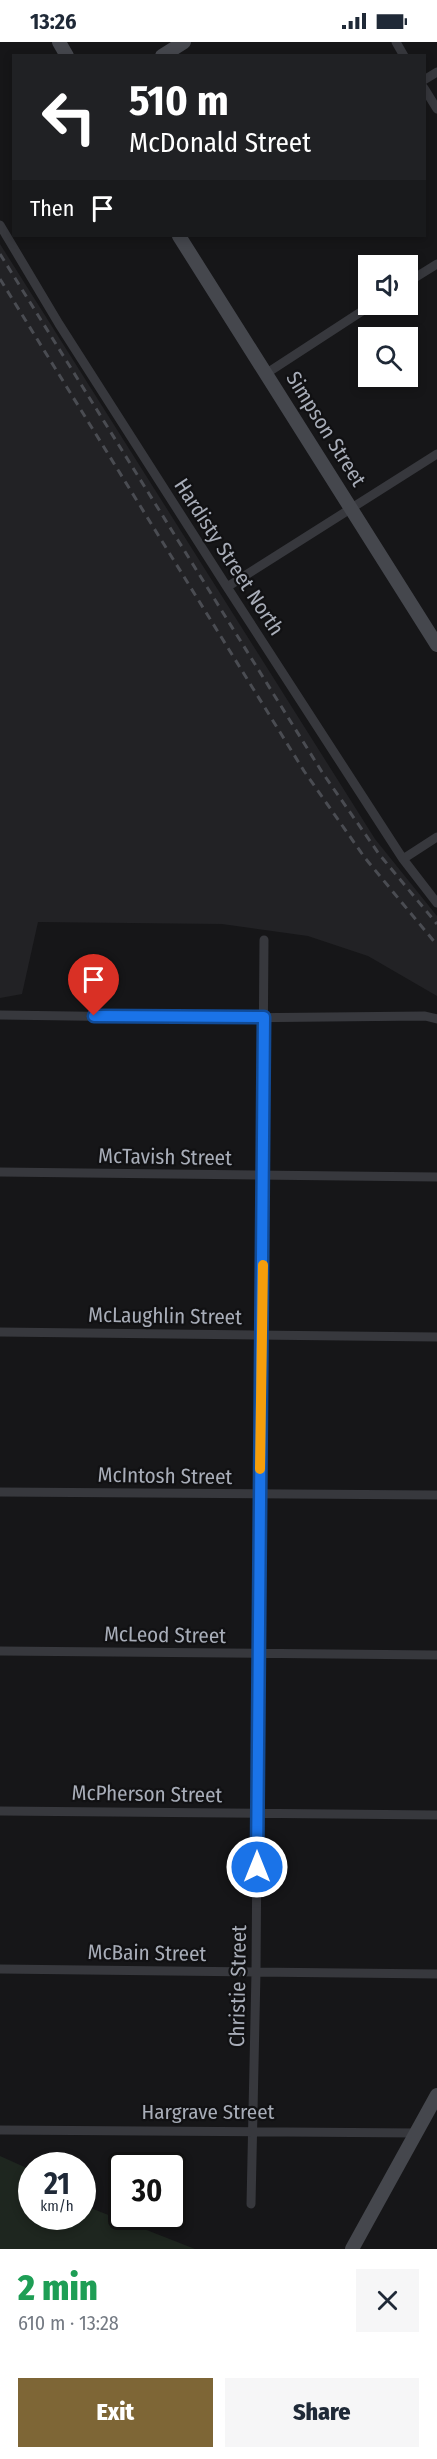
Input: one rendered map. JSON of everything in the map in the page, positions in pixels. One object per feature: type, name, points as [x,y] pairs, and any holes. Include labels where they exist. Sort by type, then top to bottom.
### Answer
[{"type":"main road","points":[[165,54],[184,42]]},
{"type":"main road","name":"Simpson Street","points":[[180,237],[437,644]]},
{"type":"main road","points":[[352,2249],[437,2095]]},
{"type":"street","points":[[426,91],[437,109]]},
{"type":"street","name":"Hardisty Street North","points":[[0,225],[59,324],[226,587],[404,859],[437,903]]},
{"type":"street","points":[[418,276],[437,264]]},
{"type":"street","points":[[267,372],[358,314]]},
{"type":"street","points":[[226,587],[437,454]]},
{"type":"street","points":[[404,859],[437,837]]},
{"type":"street","name":"Christie Street","points":[[251,2204],[258,1814],[264,940]]},
{"type":"street","points":[[0,1015],[425,1016],[437,1019]]},
{"type":"street","name":"McTavish Street","points":[[0,1172],[437,1178]]},
{"type":"street","name":"McLaughlin Street","points":[[0,1332],[437,1337]]},
{"type":"street","name":"McIntosh Street","points":[[0,1492],[437,1496]]},
{"type":"street","name":"McLeod Street","points":[[0,1651],[437,1655]]},
{"type":"street","name":"McPherson Street","points":[[0,1811],[437,1815]]},
{"type":"street","name":"McBain Street","points":[[0,1969],[437,1974]]},
{"type":"street","name":"Hargrave Street","points":[[0,2130],[254,2130],[416,2133]]},
{"type":"shaded area","points":[[0,244],[375,839],[437,916],[437,996],[368,956],[308,936],[222,924],[38,922],[22,994],[0,998]]},
{"type":"shaded area","points":[[0,2156],[18,2164],[18,2230],[96,2230],[96,2210],[108,2215],[108,2230],[147,2230],[195,2249],[0,2249]]},
{"type":"railway","points":[[0,254],[322,772],[379,854],[437,924]]},
{"type":"railway","points":[[0,279],[304,771],[365,858],[437,945]]},
{"type":"slow traffic","points":[[260,1469],[263,1265]]},
{"type":"route","points":[[94,1016],[264,1017],[257,1867]]}]
